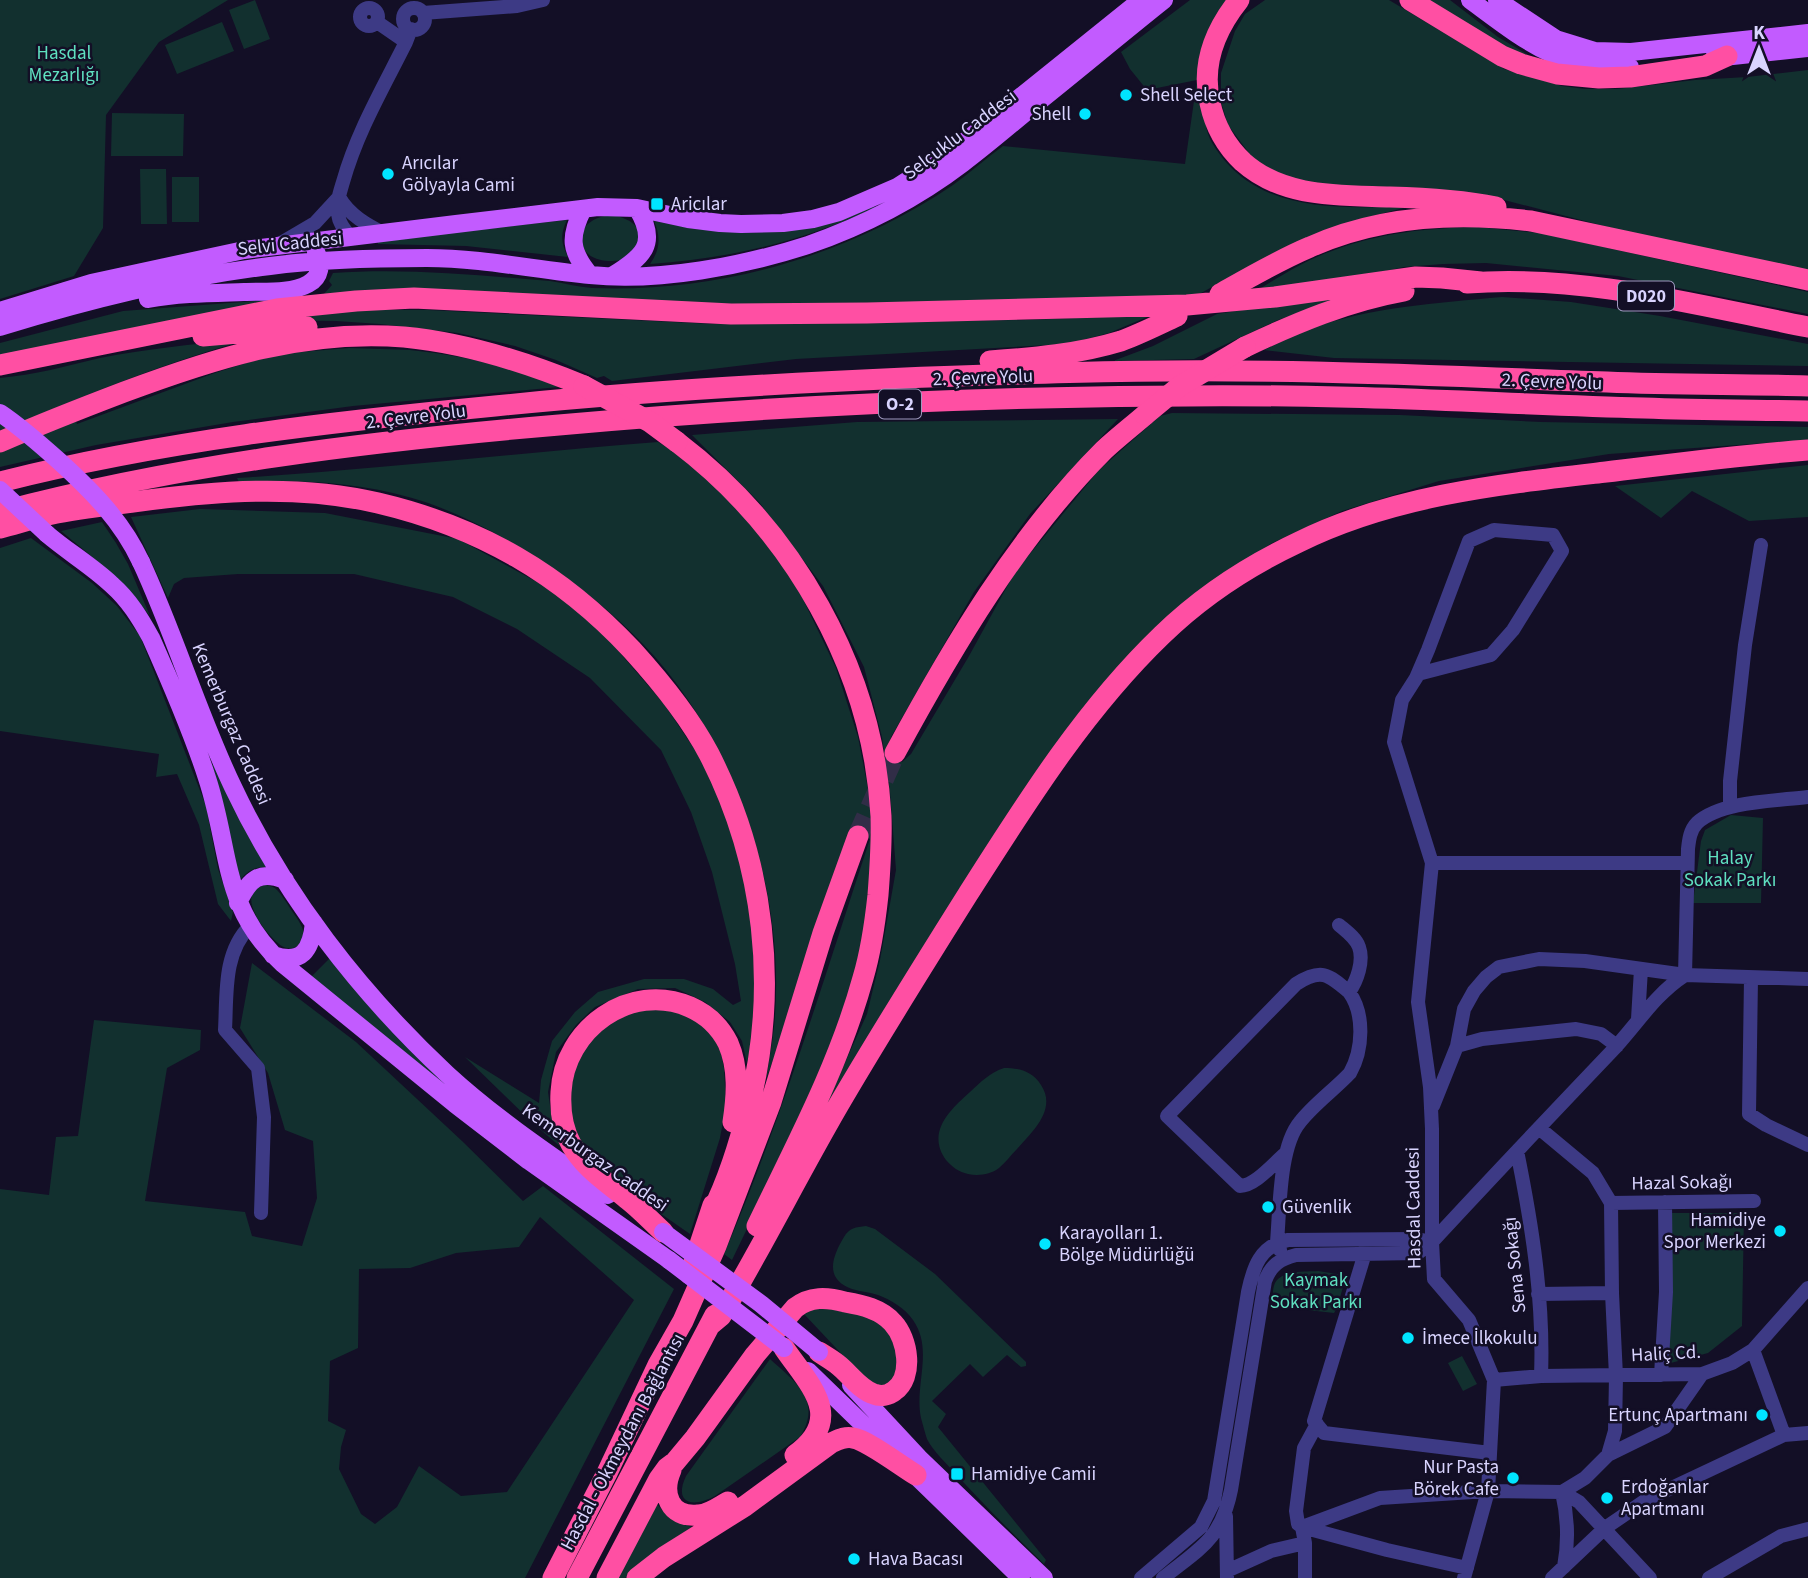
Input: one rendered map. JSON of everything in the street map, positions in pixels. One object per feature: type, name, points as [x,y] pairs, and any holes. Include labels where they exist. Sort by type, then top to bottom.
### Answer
[{"type":"highway","points":[[1240,0],[1218,32],[1209,55],[1208,95],[1213,120],[1222,138],[1236,155],[1262,177],[1294,190],[1474,202],[1532,216],[1568,229]]},
{"type":"highway","points":[[1410,0],[1502,56],[1557,75],[1630,77],[1705,66],[1727,56]]},
{"type":"highway","points":[[1220,294],[1312,246],[1344,234],[1405,221],[1468,216],[1531,221],[1808,280]]},
{"type":"highway","points":[[0,365],[277,309],[381,299],[414,298],[743,314],[907,313],[1187,305],[1275,297],[1416,277],[1481,282]]},
{"type":"highway","points":[[895,753],[968,625],[1035,530],[1098,457],[1145,415],[1180,387],[1245,347],[1314,316],[1381,295],[1481,282]]},
{"type":"highway","name":"D020","points":[[1481,282],[1538,282],[1601,288],[1808,327]]},
{"type":"highway","points":[[900,378],[946,365],[1053,356],[1085,350],[1123,340],[1177,316]]},
{"type":"highway","points":[[0,365],[172,339],[308,327],[384,330],[412,334],[426,340]]},
{"type":"highway","points":[[0,442],[179,371],[256,349],[319,338],[375,336],[426,340],[465,347],[536,366],[584,386],[650,422],[695,456],[729,487],[785,551],[832,631],[852,679],[866,724],[877,780],[882,836],[877,899],[871,947],[853,1014],[799,1138],[709,1326]]},
{"type":"highway","name":"2. Çevre Yolu","points":[[0,482],[165,447],[378,418],[654,391],[783,383],[1034,373],[1231,370],[1371,372],[1612,383],[1808,386]]},
{"type":"highway","name":"2. Çevre Yolu","points":[[0,512],[185,472],[341,448],[510,429],[722,411],[1022,399],[1214,396],[1360,397],[1808,411]]},
{"type":"highway","points":[[709,1326],[721,1316],[877,1041],[1028,802],[1111,689],[1164,633],[1190,610],[1263,560],[1300,541],[1337,525],[1408,503],[1448,493],[1558,477],[1808,450]]},
{"type":"highway","points":[[0,528],[85,508],[217,493],[282,492],[341,496],[375,502],[440,521],[472,534],[557,583],[612,629],[653,674],[709,753],[730,801],[742,833],[757,892],[765,970],[762,1032],[753,1090],[727,1179],[710,1216],[676,1314],[670,1343]]},
{"type":"highway","points":[[670,1343],[695,1294],[745,1173],[783,1065],[823,933],[858,836]]},
{"type":"highway","points":[[663,1231],[584,1163],[570,1142],[562,1119],[561,1083],[570,1054],[593,1024],[624,1005],[654,999],[684,1004],[709,1019],[727,1042],[732,1054],[736,1081],[735,1108],[710,1216]]},
{"type":"highway","points":[[607,1578],[659,1479],[695,1438],[755,1355],[794,1308],[808,1300],[831,1298],[862,1305],[883,1315],[893,1322],[900,1333],[906,1356],[905,1375],[902,1383],[893,1392],[876,1395],[860,1386],[835,1362],[819,1352]]},
{"type":"highway","name":"Hasdal - Okmeydanı Bağlantısı","points":[[577,1578],[709,1326]]},
{"type":"highway","name":"Hasdal - Okmeydanı Bağlantısı","points":[[553,1578],[670,1343]]},
{"type":"highway","points":[[675,1462],[666,1487],[667,1497],[674,1508],[685,1515],[699,1516],[724,1504],[808,1445],[818,1429],[819,1402],[809,1382],[784,1348]]},
{"type":"highway","points":[[636,1578],[745,1506],[831,1443],[843,1438],[864,1441],[916,1475]]},
{"type":"highway","points":[[540,1578],[580,1503],[591,1487],[607,1473]]},
{"type":"highway","points":[[589,1578],[608,1519]]},
{"type":"main road","name":"Selçuklu Caddesi","points":[[583,209],[637,208],[688,219],[760,224],[813,219],[839,212],[897,187],[951,151],[1141,0]]},
{"type":"main road","name":"Selçuklu Caddesi","points":[[590,275],[682,272],[758,260],[810,244],[879,214],[922,191],[962,164],[1164,0]]},
{"type":"main road","points":[[1470,0],[1534,46],[1552,55],[1592,66],[1644,66],[1808,48]]},
{"type":"main road","points":[[1497,0],[1556,39],[1595,51],[1631,52],[1808,33]]},
{"type":"main road","points":[[612,276],[638,258],[646,246],[646,225],[637,208]]},
{"type":"main road","points":[[583,209],[573,232],[573,244],[576,254],[590,275]]},
{"type":"main road","name":"Selvi Caddesi","points":[[0,311],[90,283],[223,254],[277,245],[583,209]]},
{"type":"main road","points":[[351,237],[363,247],[379,254],[400,258]]},
{"type":"main road","points":[[47,313],[160,297],[294,289],[311,283],[320,269],[317,254],[304,242]]},
{"type":"main road","name":"Selvi Caddesi","points":[[0,327],[145,288],[272,265],[400,258],[482,261],[590,275]]},
{"type":"main road","name":"Kemerburgaz Caddesi","points":[[0,413],[20,427],[82,482],[104,504],[122,528],[141,562],[232,787],[250,821],[314,923],[367,990],[448,1074],[499,1117],[663,1231],[761,1304],[819,1352],[919,1458],[1044,1578]]},
{"type":"main road","name":"Kemerburgaz Caddesi","points":[[0,490],[47,534],[111,584],[133,608],[151,638],[206,776],[238,903],[250,926],[272,955],[455,1104],[669,1260],[784,1348],[1021,1578]]},
{"type":"main road","points":[[238,903],[246,887],[256,878],[269,876],[285,880]]},
{"type":"main road","points":[[272,955],[284,959],[293,959],[300,955],[310,945],[314,923]]},
{"type":"street","points":[[408,36],[377,17],[417,11],[517,6],[543,0]]},
{"type":"street","points":[[351,237],[339,217],[339,197],[356,142],[408,36],[422,26],[425,20],[417,11]]},
{"type":"street","points":[[339,197],[343,205],[358,219],[385,234]]},
{"type":"street","points":[[277,245],[315,223],[339,197]]},
{"type":"street","points":[[1416,678],[1469,541],[1494,530],[1552,535],[1562,551],[1513,630],[1491,655],[1418,674],[1416,678],[1402,700],[1394,742],[1432,863],[1687,863]]},
{"type":"street","points":[[1730,807],[1730,781],[1745,645],[1761,545]]},
{"type":"street","points":[[1685,975],[1687,863],[1690,836],[1695,825],[1711,814],[1730,807],[1808,797]]},
{"type":"street","name":"Hasdal Caddesi","points":[[1432,863],[1418,1002],[1430,1087],[1434,1279],[1469,1320],[1494,1380],[1488,1491],[1466,1573]]},
{"type":"street","points":[[1339,925],[1360,948],[1355,984],[1349,992]]},
{"type":"street","points":[[250,926],[242,935],[229,966],[225,1030],[258,1068],[264,1118],[261,1213]]},
{"type":"street","points":[[1431,1111],[1457,1046],[1464,1009],[1474,991],[1499,967],[1539,959],[1585,961],[1685,975],[1808,979]]},
{"type":"street","points":[[1639,1019],[1641,969]]},
{"type":"street","points":[[1283,1259],[1277,1242],[1285,1154],[1291,1133],[1301,1119],[1350,1073],[1356,1064],[1360,1044],[1359,1011],[1354,1000],[1335,980],[1321,975],[1310,975],[1296,984],[1167,1116],[1240,1186],[1253,1183],[1285,1154]]},
{"type":"street","points":[[1163,1578],[1212,1538],[1226,1512],[1265,1281],[1272,1266],[1296,1255],[1415,1239],[1432,1242],[1617,1046],[1671,984],[1685,975]]},
{"type":"street","points":[[1751,978],[1749,1114],[1808,1145]]},
{"type":"street","points":[[1457,1046],[1482,1039],[1576,1029],[1601,1034],[1617,1046]]},
{"type":"street","points":[[1539,1128],[1593,1173],[1611,1203],[1616,1376],[1615,1431],[1608,1455]]},
{"type":"street","name":"Sena Sokağı","points":[[1517,1151],[1536,1262],[1542,1337],[1541,1376]]},
{"type":"street","name":"Hazal Sokağı","points":[[1611,1203],[1754,1201]]},
{"type":"street","points":[[1661,1375],[1665,1202]]},
{"type":"street","points":[[1141,1578],[1193,1535],[1211,1510],[1217,1489],[1252,1274],[1263,1254],[1277,1242],[1288,1240],[1366,1246]]},
{"type":"street","points":[[1366,1246],[1314,1421],[1324,1433],[1490,1453]]},
{"type":"street","name":"Haliç Cd.","points":[[1494,1380],[1541,1376],[1702,1374],[1732,1363],[1753,1350],[1808,1288]]},
{"type":"street","points":[[1538,1294],[1612,1293]]},
{"type":"street","points":[[1753,1350],[1784,1435]]},
{"type":"street","points":[[1562,1492],[1585,1478],[1608,1455],[1665,1427],[1702,1374]]},
{"type":"street","points":[[1317,1424],[1304,1448],[1296,1511],[1298,1524],[1466,1573]]},
{"type":"street","points":[[1552,1578],[1605,1528],[1646,1500],[1784,1435],[1808,1433]]},
{"type":"street","points":[[1302,1527],[1380,1498],[1488,1491],[1562,1492],[1579,1502],[1650,1578]]},
{"type":"street","points":[[1562,1492],[1568,1546],[1564,1567]]},
{"type":"street","points":[[1226,1512],[1227,1575],[1271,1550],[1305,1543]]},
{"type":"street","points":[[1302,1527],[1305,1578]]},
{"type":"street","points":[[1709,1578],[1782,1536],[1808,1529]]},
{"type":"green space","name":"Hasdal Mezarlığı","points":[[0,0],[228,0],[159,42],[106,115],[103,228],[74,276],[0,299]]},
{"type":"green space","points":[[255,0],[270,39],[244,49],[229,10]]},
{"type":"green space","points":[[1190,0],[1234,0],[1228,7],[1206,119],[1210,139],[1225,161],[1264,191],[1287,199],[1336,207],[1411,206],[1357,220],[1246,268],[1194,297],[873,309],[411,292],[0,355],[0,343],[123,311],[322,296],[332,285],[329,281],[333,273],[442,273],[550,281],[592,288],[687,284],[734,276],[780,265],[870,232],[953,185],[1003,146],[1185,164],[1197,80],[1147,90],[1130,69],[1121,52]]},
{"type":"green space","points":[[1265,0],[1389,0],[1504,69],[1562,86],[1585,89],[1617,89],[1808,70],[1808,271],[1623,231],[1493,197],[1320,187],[1291,180],[1255,161],[1228,125],[1221,102],[1221,73],[1235,31],[1245,14]]},
{"type":"green space","points":[[1420,0],[1450,0],[1498,37],[1547,66],[1526,60]]},
{"type":"green space","points":[[222,22],[234,51],[177,74],[165,45]]},
{"type":"green space","points":[[112,113],[184,114],[183,156],[111,156]]},
{"type":"green space","points":[[140,169],[166,169],[167,224],[141,224]]},
{"type":"green space","points":[[172,177],[199,177],[199,222],[172,222]]},
{"type":"green space","points":[[874,206],[875,208],[820,230],[765,246],[709,258],[650,264],[658,243],[654,221],[695,229],[751,233],[787,230]]},
{"type":"green space","points":[[609,215],[626,219],[639,230],[638,247],[619,260],[596,259],[588,254],[581,240],[587,224]]},
{"type":"green space","points":[[567,220],[562,239],[568,257],[466,246],[378,244],[378,241]]},
{"type":"green space","points":[[1477,227],[1540,233],[1808,292],[1808,314],[1618,276],[1486,263],[1404,267],[1349,279],[1255,292],[1302,264],[1349,245],[1403,233]]},
{"type":"green space","points":[[1360,291],[1278,320],[1194,359],[1113,361],[1153,346],[1217,314]]},
{"type":"green space","points":[[1502,297],[1571,302],[1808,344],[1808,366],[1334,358],[1264,350],[1309,329],[1356,316],[1404,307]]},
{"type":"green space","points":[[360,310],[428,310],[713,324],[1026,320],[1152,315],[1109,333],[1067,344],[796,359],[612,381],[604,376],[597,378],[515,346],[458,333],[336,321],[262,320]]},
{"type":"green space","points":[[239,340],[118,383],[0,432],[0,378],[135,352]]},
{"type":"green space","points":[[349,348],[410,350],[448,355],[505,368],[559,387],[353,406],[233,422],[96,445],[0,467],[0,450],[75,419],[77,424],[252,361],[289,353]]},
{"type":"green space","points":[[1172,413],[1400,415],[1541,422],[1808,427],[1808,440],[1609,454],[1439,481],[1342,511],[1272,543],[1201,591],[1137,649],[813,1133],[867,1014],[896,870],[890,792],[882,737],[864,667],[823,586],[759,502],[692,435],[857,422],[1118,419],[1030,514],[974,592],[891,737],[888,756],[902,762],[911,754],[1015,572],[1099,470],[1160,416]]},
{"type":"green space","points":[[658,442],[689,461],[727,494],[789,570],[836,668],[858,737],[874,827],[866,941],[833,1050],[732,1260],[724,1254],[784,1100],[870,839],[853,831],[766,1079],[774,1027],[776,979],[773,929],[765,880],[734,784],[712,739],[686,696],[645,645],[594,600],[537,558],[448,511],[412,498],[369,488],[305,482],[239,482],[237,478]]},
{"type":"green space","points":[[1808,465],[1808,517],[1749,521],[1692,491],[1661,518],[1615,486]]},
{"type":"green space","points":[[200,509],[325,513],[458,539],[548,588],[602,632],[664,704],[711,774],[732,830],[750,899],[756,966],[755,1018],[747,1064],[742,1041],[730,1022],[705,1002],[675,988],[638,989],[595,1007],[576,1025],[556,1052],[548,1092],[553,1126],[568,1153],[465,1057],[539,1103],[541,1080],[552,1041],[575,1012],[598,992],[644,979],[684,979],[713,989],[733,1005],[741,1001],[735,964],[712,872],[691,812],[661,750],[590,678],[517,629],[453,597],[354,574],[238,574],[184,578],[174,584],[168,598],[131,517]]},
{"type":"green space","points":[[102,522],[128,564],[150,616],[114,575],[61,531]]},
{"type":"green space","points":[[31,538],[92,583],[117,606],[140,636],[206,806],[218,869],[233,912],[231,921],[218,904],[199,825],[177,774],[156,777],[159,754],[0,731],[0,548]]},
{"type":"green space","points":[[214,764],[267,867],[251,870],[238,882],[210,766]]},
{"type":"green space","name":"Halay Sokak Parkı","points":[[1731,815],[1763,818],[1761,903],[1693,903],[1701,841],[1705,830]]},
{"type":"green space","points":[[267,885],[279,892],[302,927],[304,937],[295,947],[281,945],[257,918],[251,896],[256,889]]},
{"type":"green space","points":[[330,958],[469,1106],[311,977]]},
{"type":"green space","points":[[252,963],[356,1042],[523,1201],[543,1186],[674,1289],[525,1578],[0,1578],[0,1189],[49,1195],[56,1137],[78,1136],[94,1020],[201,1030],[200,1050],[167,1068],[145,1201],[245,1212],[252,1236],[302,1246],[317,1198],[313,1141],[285,1130],[268,1073],[240,1028]],"holes":[[[540,1217],[634,1300],[507,1492],[461,1496],[419,1466],[397,1507],[375,1524],[361,1514],[339,1469],[346,1430],[328,1421],[330,1361],[358,1348],[359,1269],[410,1268],[456,1253],[519,1247]]]},
{"type":"green space","points":[[644,1006],[688,1013],[714,1037],[720,1048],[726,1105],[720,1138],[690,1234],[608,1177],[580,1151],[567,1112],[576,1055],[606,1022]]},
{"type":"green space","points":[[1004,1068],[1025,1071],[1034,1076],[1045,1094],[1045,1111],[1030,1135],[999,1168],[980,1175],[962,1172],[948,1163],[940,1150],[943,1122],[955,1106],[982,1081]]},
{"type":"green space","points":[[1670,1213],[1744,1213],[1742,1326],[1708,1353],[1667,1364]]},
{"type":"green space","points":[[866,1226],[875,1229],[935,1274],[1026,1362],[1026,1366],[1021,1367],[1007,1355],[983,1377],[970,1364],[932,1401],[946,1414],[938,1427],[1046,1560],[1044,1564],[965,1484],[927,1439],[920,1406],[922,1343],[913,1320],[893,1302],[878,1295],[855,1290],[837,1279],[834,1260],[846,1234],[853,1228]]},
{"type":"green space","name":"Kaymak Sokak Parkı","points":[[1318,1271],[1344,1275],[1345,1280],[1334,1313],[1272,1306],[1273,1288],[1278,1279],[1294,1272]]},
{"type":"green space","points":[[827,1308],[870,1317],[888,1330],[896,1344],[898,1355],[896,1374],[889,1383],[879,1385],[867,1381],[804,1314],[811,1310]]},
{"type":"green space","points":[[1462,1356],[1477,1384],[1463,1391],[1448,1363]]},
{"type":"green space","points":[[770,1359],[797,1384],[807,1402],[809,1412],[800,1437],[715,1496],[699,1502],[687,1501],[682,1493],[686,1476]]},
{"type":"green space","points":[[657,1504],[672,1519],[692,1527],[670,1541],[625,1578],[617,1578]]},
{"type":"tunnel","points":[[858,836],[895,753]]},
{"type":"place","name":"Shell Select","points":[[1126,95]]},
{"type":"place","name":"Shell","points":[[1085,114]]},
{"type":"place","name":"Arıcılar Gölyayla Cami","points":[[388,174]]},
{"type":"place","name":"Aricılar","points":[[657,204]]},
{"type":"place","name":"Güvenlik","points":[[1268,1207]]},
{"type":"place","name":"Hamidiye Spor Merkezi","points":[[1780,1231]]},
{"type":"place","name":"Karayolları 1. Bölge Müdürlüğü","points":[[1045,1244]]},
{"type":"place","name":"İmece İlkokulu","points":[[1408,1338]]},
{"type":"place","name":"Ertunç Apartmanı","points":[[1762,1415]]},
{"type":"place","name":"Hamidiye Camii","points":[[957,1474]]},
{"type":"place","name":"Nur Pasta Börek Cafe","points":[[1513,1478]]},
{"type":"place","name":"Erdoğanlar Apartmanı","points":[[1607,1498]]},
{"type":"place","name":"Hava Bacası","points":[[854,1559]]}]
